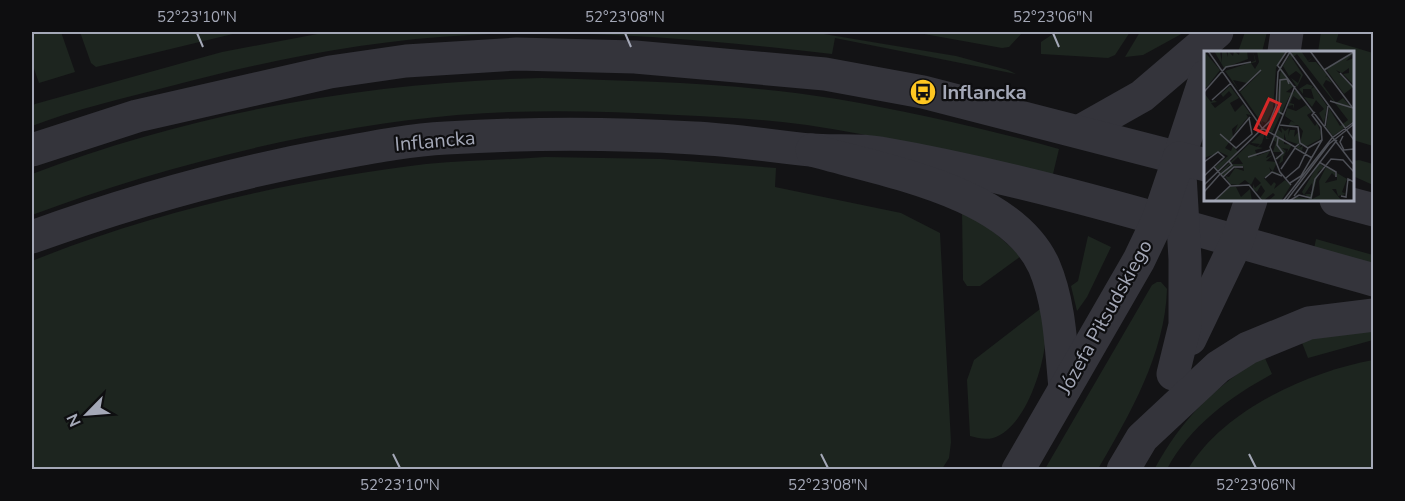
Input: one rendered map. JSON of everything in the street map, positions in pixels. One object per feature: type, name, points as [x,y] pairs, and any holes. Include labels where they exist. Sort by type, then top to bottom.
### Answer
[{"type":"street","points":[[1080,131],[1142,96],[1217,32]]},
{"type":"street","points":[[1214,51],[1222,32]]},
{"type":"street","points":[[1284,51],[1287,32]]},
{"type":"street","points":[[32,150],[137,116],[330,72],[406,61],[518,54],[635,57],[825,74],[923,92],[1192,161]]},
{"type":"street","name":"Józefa Piłsudskiego","points":[[1017,470],[1139,260],[1171,224],[1192,161],[1204,88]]},
{"type":"street","name":"Inflancka","points":[[32,237],[116,207],[269,166],[442,138],[610,134],[751,142],[812,150],[874,152],[966,169],[1374,280]]},
{"type":"street","points":[[812,150],[941,188],[981,205],[1021,233],[1043,266],[1058,316],[1065,388]]},
{"type":"street","name":"Józefa Piłsudskiego","points":[[1124,470],[1142,438],[1237,241],[1251,201]]},
{"type":"street","points":[[1339,201],[1374,210]]},
{"type":"street","name":"Józefa Piłsudskiego","points":[[1171,224],[1185,325],[1173,374]]},
{"type":"street","points":[[1142,438],[1218,367],[1248,348],[1309,323],[1374,315]]},
{"type":"shaded area","points":[[32,32],[61,32],[75,72],[39,83],[32,63]]},
{"type":"shaded area","points":[[80,32],[241,32],[96,67],[91,63]]},
{"type":"shaded area","points":[[328,32],[812,32],[956,56],[1016,74],[835,38],[832,54],[651,37],[561,33],[470,35],[394,41],[282,60],[118,99],[32,126],[32,106],[35,104],[222,52]]},
{"type":"shaded area","points":[[913,32],[1023,32],[1009,47],[1002,48]]},
{"type":"shaded area","points":[[1056,32],[1130,32],[1115,55],[1108,58],[1041,54],[1041,42]]},
{"type":"shaded area","points":[[1140,32],[1185,32],[1143,55],[1125,57]]},
{"type":"shaded area","points":[[1245,32],[1267,32],[1262,51],[1238,51]]},
{"type":"shaded area","points":[[1321,32],[1339,32],[1336,42],[1373,53],[1373,146],[1354,140],[1354,51],[1318,51]]},
{"type":"shaded area","points":[[542,78],[764,89],[837,99],[921,115],[1059,149],[1052,178],[899,142],[791,123],[622,112],[485,113],[350,129],[241,151],[134,180],[32,215],[32,174],[156,133],[219,117],[347,94],[412,86]]},
{"type":"shaded area","points":[[545,157],[661,159],[776,168],[775,187],[901,213],[940,233],[951,442],[949,458],[942,469],[32,469],[32,261],[127,227],[276,189],[426,164]]},
{"type":"shaded area","points":[[1354,161],[1373,164],[1373,185],[1354,176]]},
{"type":"shaded area","points":[[962,209],[979,219],[1021,256],[980,286],[967,286],[963,280]]},
{"type":"shaded area","points":[[1088,236],[1111,247],[1087,297],[1077,311],[1071,286],[1078,281]]},
{"type":"shaded area","points":[[1316,239],[1373,255],[1373,267],[1314,249]]},
{"type":"shaded area","points":[[1161,282],[1167,289],[1165,313],[1153,360],[1122,427],[1098,469],[1045,469],[1152,285]]},
{"type":"shaded area","points":[[1044,306],[1043,356],[1030,398],[1014,423],[1004,433],[984,439],[970,436],[967,380],[974,360]]},
{"type":"shaded area","points":[[1373,328],[1373,340],[1308,358],[1301,340]]},
{"type":"shaded area","points":[[1264,356],[1272,374],[1241,392],[1212,414],[1187,439],[1167,469],[1154,470],[1176,435],[1201,405],[1230,380]]},
{"type":"shaded area","points":[[1373,360],[1373,469],[1188,469],[1203,448],[1223,429],[1269,397],[1322,374]]},
{"type":"place","name":"Inflancka","points":[[923,92]]}]
